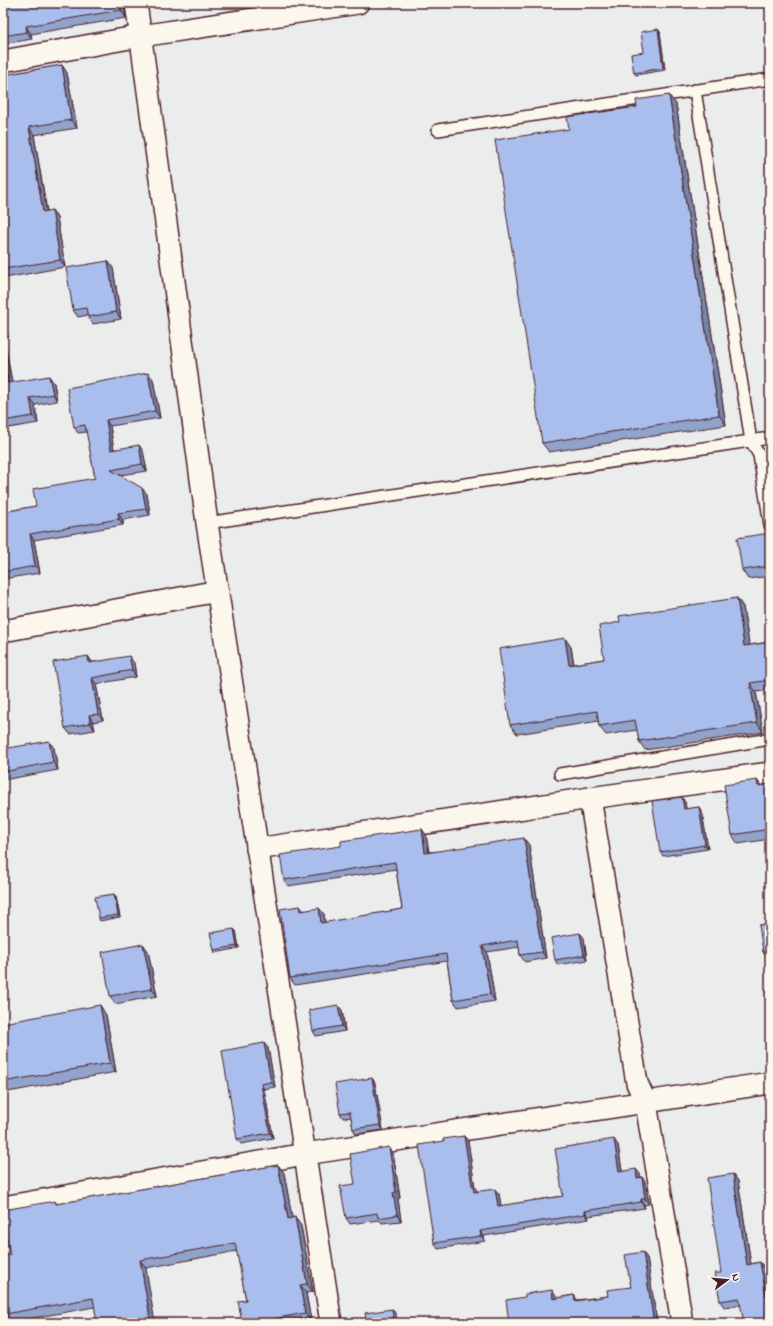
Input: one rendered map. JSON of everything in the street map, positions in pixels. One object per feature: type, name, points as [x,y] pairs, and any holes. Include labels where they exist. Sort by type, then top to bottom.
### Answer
[{"type":"street","points":[[136,3],[207,523],[330,1323]]},
{"type":"street","points":[[3,61],[141,36],[358,3]]},
{"type":"street","points":[[3,631],[218,591]]},
{"type":"street","points":[[257,849],[590,798],[770,773]]},
{"type":"street","points":[[590,798],[637,1083],[646,1103],[682,1323]]},
{"type":"street","points":[[3,1207],[305,1154],[770,1083]]},
{"type":"lane","points":[[438,130],[770,79]]},
{"type":"lane","points":[[695,90],[751,441],[758,455],[770,525]]},
{"type":"lane","points":[[207,523],[770,438]]},
{"type":"lane","points":[[560,774],[770,740]]},
{"type":"building","points":[[3,3],[120,3],[121,10],[26,26],[27,32],[3,36]]},
{"type":"building","points":[[658,29],[663,68],[634,73],[631,54],[644,52],[641,32]]},
{"type":"building","points":[[62,65],[71,120],[29,127],[43,212],[52,210],[60,260],[3,269],[3,75]]},
{"type":"building","points":[[669,95],[719,415],[542,443],[495,140],[569,129],[567,117],[637,107],[636,100]]},
{"type":"building","points":[[108,261],[116,312],[88,317],[86,308],[73,310],[66,268]]},
{"type":"building","points":[[3,354],[8,383],[49,376],[53,394],[30,398],[33,416],[3,421]]},
{"type":"building","points":[[148,373],[155,411],[106,420],[111,450],[139,445],[142,464],[111,470],[142,488],[146,509],[118,513],[119,519],[30,534],[35,566],[3,572],[3,512],[36,506],[33,489],[95,478],[85,425],[74,427],[67,388]]},
{"type":"building","points":[[766,461],[770,461],[770,482],[769,482]]},
{"type":"building","points":[[770,533],[770,566],[742,570],[737,538]]},
{"type":"building","points":[[737,598],[744,646],[770,642],[770,680],[750,683],[757,723],[639,741],[635,720],[599,726],[597,711],[510,725],[499,649],[565,638],[569,665],[604,659],[599,626],[620,622],[619,616]]},
{"type":"building","points":[[88,656],[89,663],[129,656],[132,670],[92,678],[98,714],[89,715],[90,723],[65,728],[53,662]]},
{"type":"building","points":[[49,741],[53,762],[3,772],[3,749]]},
{"type":"building","points":[[757,780],[758,786],[770,784],[770,829],[732,835],[724,785]]},
{"type":"building","points":[[682,797],[684,809],[699,807],[705,845],[660,852],[652,801]]},
{"type":"building","points":[[422,829],[425,853],[524,838],[542,952],[520,955],[518,940],[482,946],[490,994],[453,1000],[446,954],[290,978],[280,909],[300,906],[301,911],[319,908],[321,923],[402,909],[395,862],[284,880],[280,855],[341,846],[341,841]]},
{"type":"building","points":[[114,894],[118,915],[99,918],[95,897]]},
{"type":"building","points":[[770,924],[770,951],[763,952],[759,925]]},
{"type":"building","points":[[234,929],[237,946],[214,950],[210,933]]},
{"type":"building","points":[[580,933],[584,955],[555,960],[551,938]]},
{"type":"building","points":[[143,944],[152,989],[110,996],[102,952]]},
{"type":"building","points":[[770,990],[770,1019],[766,991]]},
{"type":"building","points":[[100,1005],[110,1063],[3,1082],[3,1023]]},
{"type":"building","points":[[338,1005],[342,1026],[313,1031],[309,1010]]},
{"type":"building","points":[[264,1043],[271,1082],[261,1084],[270,1133],[237,1139],[222,1051]]},
{"type":"building","points":[[372,1078],[380,1125],[353,1129],[350,1112],[340,1113],[335,1084]]},
{"type":"building","points":[[464,1136],[474,1192],[495,1189],[498,1206],[563,1196],[555,1149],[614,1139],[619,1172],[636,1169],[637,1178],[642,1177],[645,1199],[641,1199],[641,1202],[585,1211],[585,1214],[480,1231],[481,1236],[434,1243],[419,1145]]},
{"type":"building","points":[[389,1147],[396,1192],[393,1193],[397,1215],[378,1218],[377,1213],[346,1218],[340,1186],[355,1184],[350,1154]]},
{"type":"building","points":[[278,1165],[288,1219],[295,1217],[307,1284],[300,1285],[305,1313],[250,1323],[242,1323],[238,1301],[246,1300],[235,1243],[140,1260],[151,1323],[97,1323],[93,1298],[5,1314],[3,1300],[3,1256],[10,1255],[3,1218],[3,1210],[55,1201],[56,1204]]},
{"type":"building","points":[[733,1174],[747,1265],[760,1262],[766,1296],[770,1296],[770,1323],[744,1323],[739,1298],[720,1301],[715,1273],[721,1273],[707,1178]]},
{"type":"building","points":[[643,1252],[653,1318],[622,1323],[509,1323],[506,1300],[525,1297],[525,1294],[552,1290],[553,1299],[574,1295],[575,1301],[608,1296],[607,1290],[631,1287],[625,1255]]},
{"type":"building","points":[[392,1309],[394,1323],[367,1323],[365,1313]]}]
